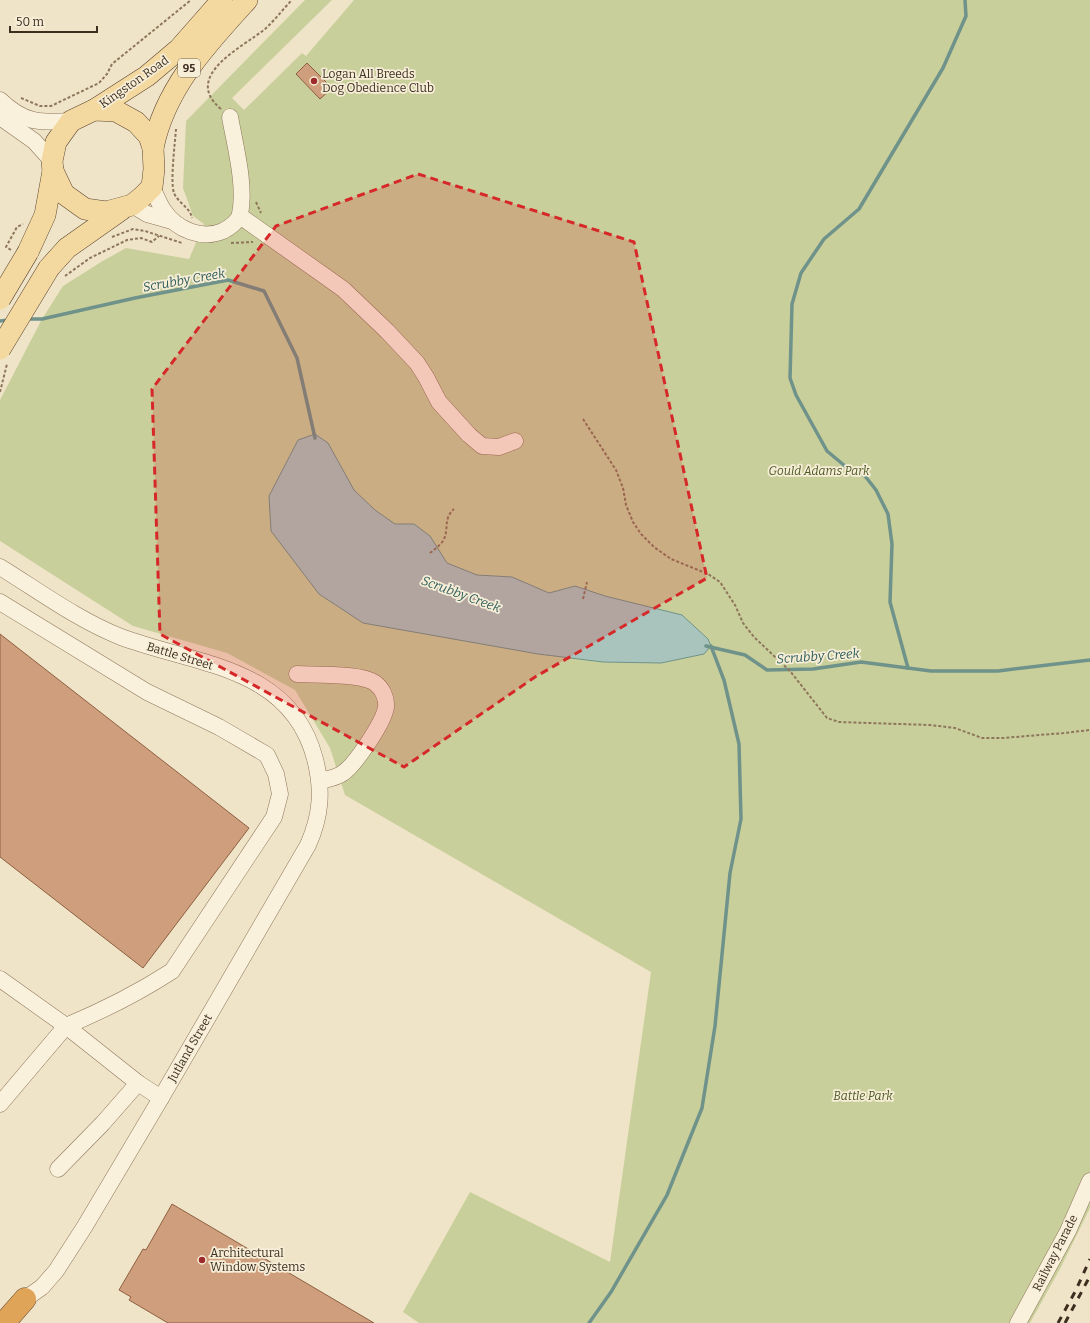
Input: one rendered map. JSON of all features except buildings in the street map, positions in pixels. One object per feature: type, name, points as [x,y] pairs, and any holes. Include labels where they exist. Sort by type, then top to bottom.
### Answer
[{"type":"highway","points":[[0,1308],[25,1299]]},
{"type":"highway","points":[[4,1323],[25,1299]]},
{"type":"main road","name":"Kingston Road","points":[[94,110],[147,76],[179,49],[222,0]]},
{"type":"main road","name":"Kingston Road","points":[[153,148],[157,130],[172,95],[190,67],[247,0]]},
{"type":"main road","name":"95","points":[[0,299],[28,252],[45,215],[56,142],[71,121],[94,110],[116,111],[136,122],[149,136],[153,148],[154,169],[152,186]]},
{"type":"main road","points":[[53,166],[64,194],[84,208],[106,212],[127,207]]},
{"type":"main road","points":[[3,353],[49,268],[66,248],[142,197],[152,186]]},
{"type":"street","points":[[0,100],[7,107],[24,118],[43,123],[71,121]]},
{"type":"street","points":[[0,117],[34,141],[53,166]]},
{"type":"street","points":[[127,207],[172,221],[190,232],[202,234],[217,233],[227,229],[240,216],[242,205],[241,185],[230,117]]},
{"type":"street","points":[[152,186],[163,211],[172,221]]},
{"type":"street","points":[[240,216],[343,289],[387,330],[417,363],[439,402],[469,435],[482,446],[500,447],[515,441]]},
{"type":"street","name":"Battle Street","points":[[0,567],[102,629],[121,637],[240,674],[273,693],[301,724],[314,753],[320,781]]},
{"type":"street","points":[[0,602],[147,692],[218,727],[268,755],[276,774],[280,794],[274,817],[172,971],[152,984],[98,1012],[66,1026],[0,1104]]},
{"type":"street","points":[[297,674],[357,677],[368,680],[379,687],[383,692],[386,701],[385,712],[381,722],[350,767],[337,776],[320,781]]},
{"type":"street","name":"Jutland Street","points":[[25,1299],[42,1287],[56,1271],[161,1098],[308,845],[318,815],[320,781]]},
{"type":"street","points":[[0,979],[66,1026],[138,1083],[161,1098]]},
{"type":"street","points":[[58,1168],[103,1123],[138,1083]]},
{"type":"street","name":"Railway Parade","points":[[1018,1323],[1068,1231],[1090,1181]]},
{"type":"path","points":[[16,95],[40,106],[51,106],[99,83],[107,74],[112,64],[191,0]]},
{"type":"path","points":[[230,117],[217,106],[209,94],[208,80],[211,73],[230,54],[266,28],[292,0]]},
{"type":"path","points":[[176,123],[173,189],[177,199],[190,212],[191,220]]},
{"type":"path","points":[[108,239],[133,229],[160,236]]},
{"type":"path","points":[[0,392],[5,371],[3,353]]},
{"type":"path","points":[[583,419],[616,470],[628,511],[641,534],[654,547],[671,559],[708,574],[720,582],[735,605],[743,623],[754,636],[790,671],[828,718],[839,722],[930,725],[955,728],[982,738],[1003,738],[1090,730]]},
{"type":"path","points":[[430,553],[440,545],[444,538],[448,514],[454,509]]},
{"type":"path","points":[[583,599],[587,582]]},
{"type":"highlighted area","points":[[418,174],[634,242],[707,578],[535,677],[404,767],[160,634],[152,389],[276,226]]},
{"type":"green space","points":[[305,0],[332,0],[232,98],[244,110],[302,53],[306,56],[354,0],[1090,0],[1090,1208],[1061,1267],[1030,1323],[419,1323],[403,1312],[470,1192],[610,1262],[651,972],[345,795],[330,748],[295,690],[227,653],[133,626],[0,541],[0,400],[42,319],[63,286],[126,248],[189,259],[204,224],[193,216],[183,188],[186,121]]},
{"type":"water","points":[[315,434],[328,443],[354,490],[375,510],[395,524],[414,524],[430,536],[447,563],[477,575],[512,577],[549,593],[575,586],[605,596],[682,615],[708,639],[711,646],[704,654],[661,663],[603,662],[538,654],[363,623],[319,594],[271,531],[269,496],[298,440]]},
{"type":"waterway","points":[[908,668],[890,602],[892,544],[888,514],[876,490],[865,476],[845,466],[827,451],[796,395],[790,378],[792,304],[801,273],[824,239],[859,209],[943,68],[966,16],[965,0]]},
{"type":"waterway","name":"Scrubby Creek","points":[[27,319],[42,319],[135,298],[228,280],[264,291],[297,358],[315,438]]},
{"type":"waterway","name":"Scrubby Creek","points":[[0,321],[9,320]]},
{"type":"waterway","name":"Scrubby Creek","points":[[706,646],[745,655],[767,670],[813,669],[861,662],[931,671],[998,671],[1090,660]]},
{"type":"waterway","points":[[589,1323],[611,1292],[667,1195],[702,1108],[715,1026],[730,873],[741,819],[739,744],[724,680],[711,646]]},
{"type":"railway","points":[[1058,1323],[1076,1290],[1090,1259]]},
{"type":"railway","points":[[1065,1323],[1090,1276]]},
{"type":"place","name":"Logan All Breeds Dog Obedience Club","points":[[314,81]]},
{"type":"place","name":"Architectural Window Systems","points":[[202,1260]]},
{"type":"park label","name":"Gould Adams Park","points":[[819,471]]},
{"type":"park label","name":"Battle Park","points":[[863,1096]]}]
